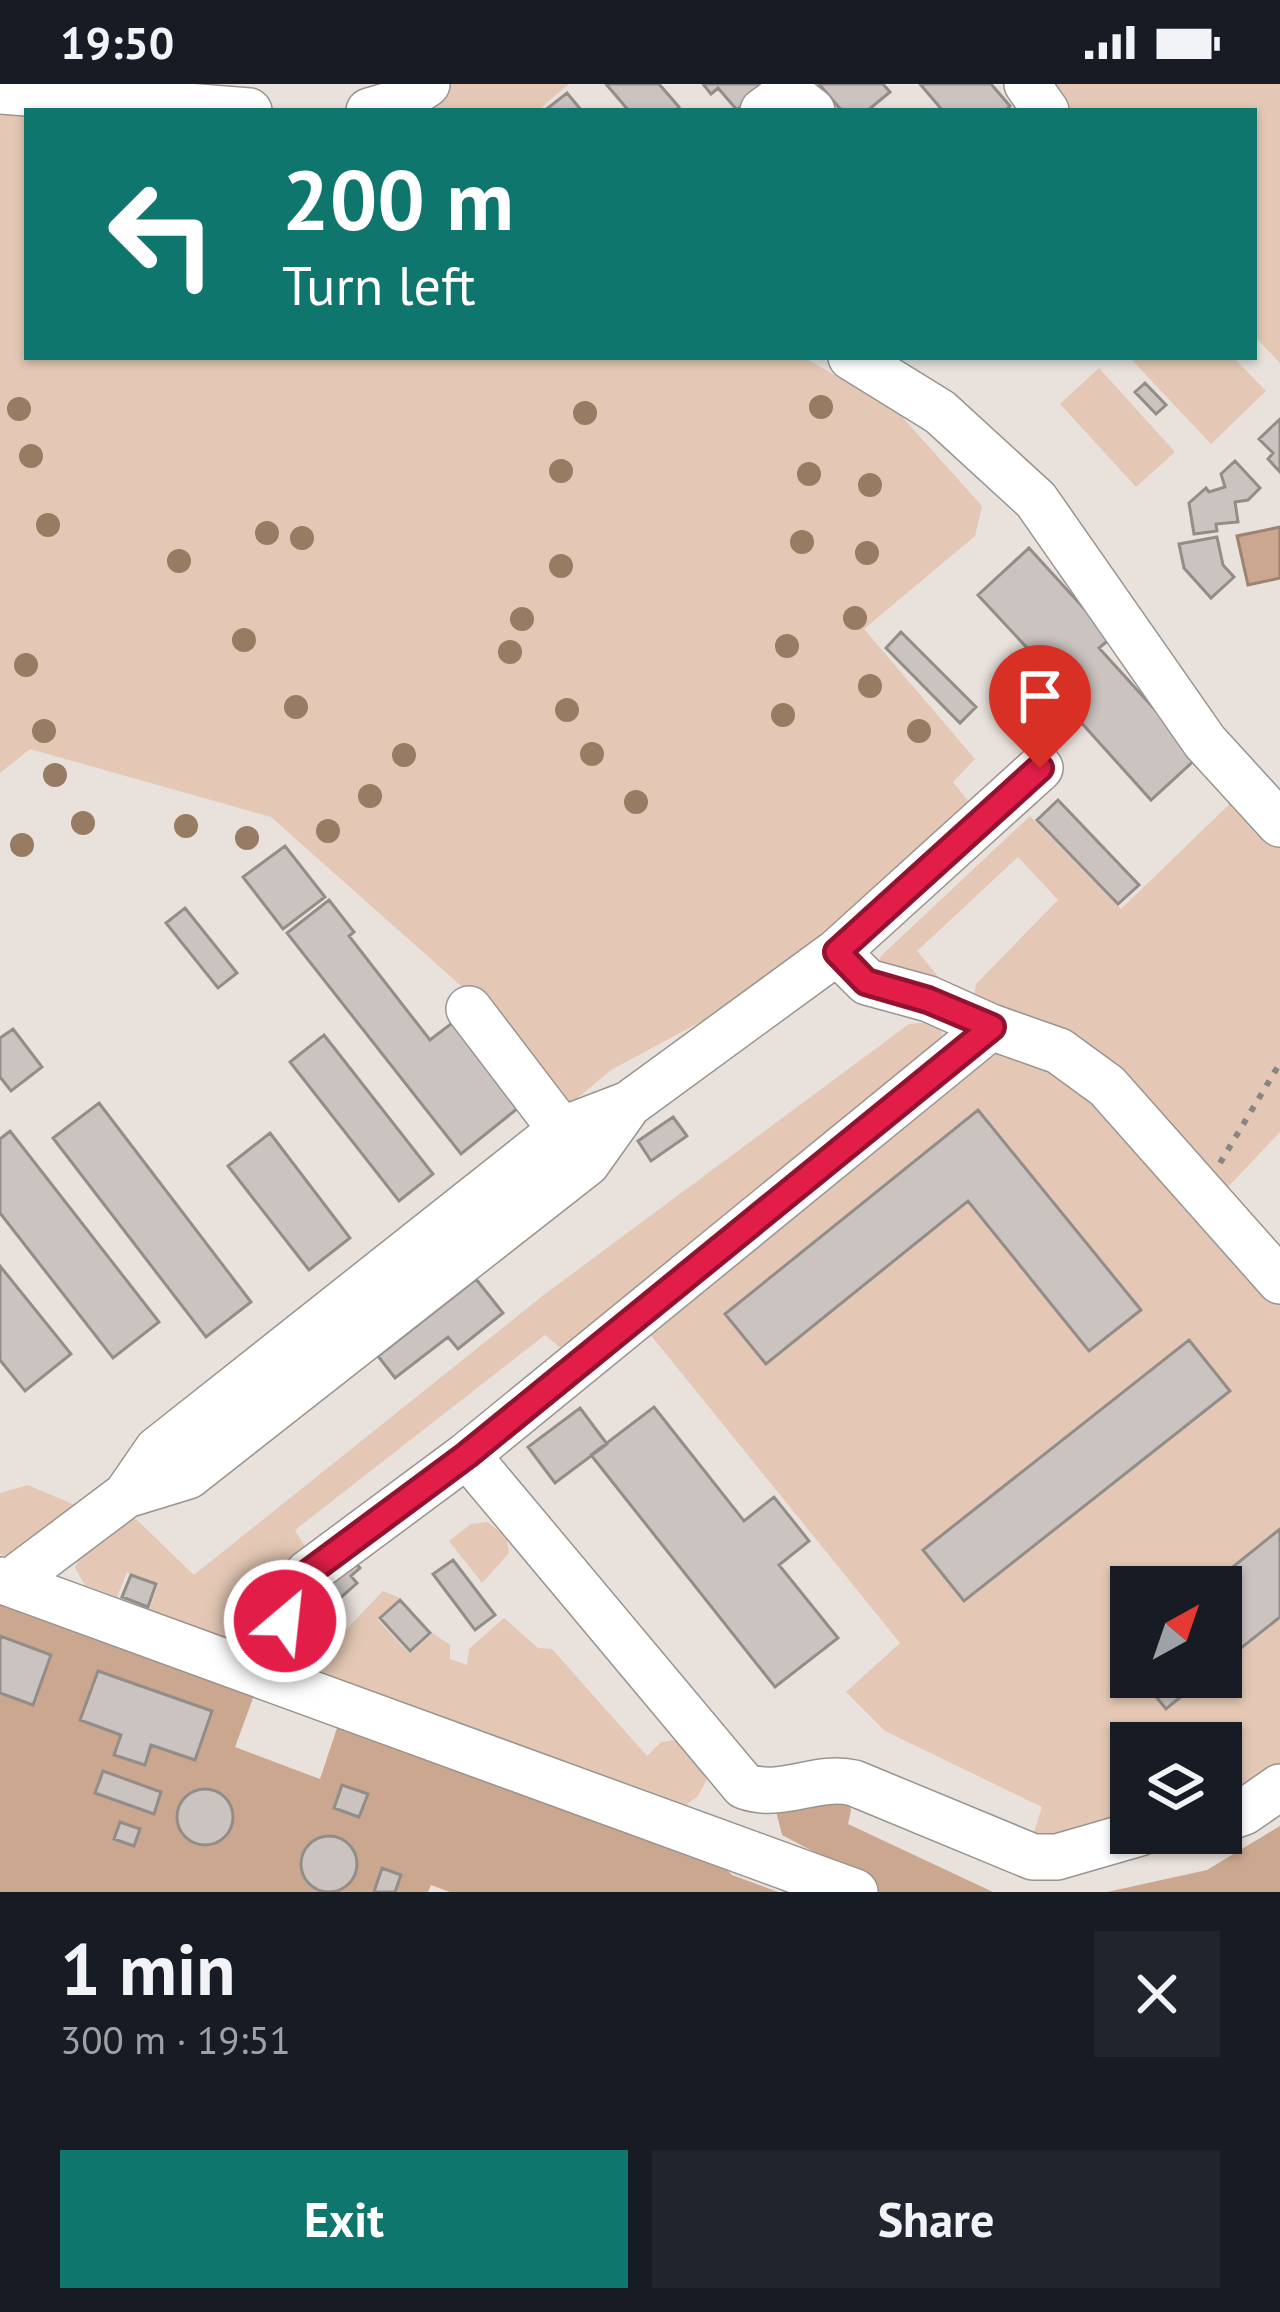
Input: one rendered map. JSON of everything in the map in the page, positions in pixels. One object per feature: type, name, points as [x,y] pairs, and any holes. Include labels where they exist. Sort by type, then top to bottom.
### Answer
[{"type":"lane","points":[[379,108],[400,102],[427,84]]},
{"type":"lane","points":[[0,91],[212,108]]},
{"type":"lane","points":[[868,360],[940,412],[1036,500],[1205,742],[1280,824]]},
{"type":"lane","points":[[4,1581],[126,1496],[188,1476],[574,1147],[837,952],[1040,768]]},
{"type":"lane","points":[[837,952],[866,982],[928,1000],[1059,1051],[1084,1066],[1280,1281]]},
{"type":"lane","points":[[469,1010],[574,1147]]},
{"type":"lane","points":[[251,1670],[282,1634],[288,1601],[308,1573],[467,1455],[992,1027]]},
{"type":"lane","points":[[467,1455],[744,1786],[773,1791],[838,1779],[1044,1859],[1110,1841]]},
{"type":"lane","points":[[4,1581],[855,1892]]},
{"type":"lane","points":[[1242,1813],[1280,1787]]},
{"type":"path","points":[[1203,1193],[1280,1064]]},
{"type":"shaded area","points":[[451,84],[569,84],[541,108],[416,108]]},
{"type":"shaded area","points":[[1043,84],[1280,84],[1280,363],[1257,339],[1257,108],[1063,108]]},
{"type":"shaded area","points":[[0,112],[24,114],[24,360],[808,360],[896,410],[982,506],[975,536],[864,629],[975,759],[953,782],[973,807],[743,999],[611,1070],[569,1105],[477,1000],[271,817],[30,749],[0,773]]},
{"type":"shaded area","points":[[1132,360],[1236,360],[1266,391],[1211,444]]},
{"type":"shaded area","points":[[1099,368],[1175,452],[1136,487],[1060,404]]},
{"type":"shaded area","points":[[1280,527],[1280,578],[1248,585],[1237,536]]},
{"type":"shaded area","points":[[1241,793],[1280,835],[1280,1132],[1227,1188],[973,1006],[976,984],[1058,900],[1018,857],[917,951],[937,975],[927,982],[876,966],[881,956],[1030,816],[1121,909]]},
{"type":"shaded area","points":[[933,1022],[942,1033],[941,1047],[564,1351],[545,1335],[295,1530],[304,1555],[271,1593],[262,1615],[241,1636],[216,1638],[149,1612],[158,1584],[127,1572],[117,1597],[85,1585],[75,1568],[84,1548],[119,1514],[137,1520],[194,1575],[545,1294],[909,1024]]},
{"type":"shaded area","points":[[986,1048],[1065,1070],[1280,1294],[1280,1529],[1234,1566],[1110,1566],[1110,1698],[1158,1698],[1167,1708],[1179,1698],[1242,1698],[1242,1647],[1280,1617],[1280,1766],[1242,1791],[1242,1722],[1110,1722],[1110,1825],[1046,1844],[1034,1832],[1042,1807],[885,1731],[846,1692],[900,1643],[645,1328]],"holes":[[[978,1110],[1140,1310],[1089,1350],[967,1201],[765,1363],[726,1313]],[[1189,1340],[1230,1392],[963,1601],[924,1550]]]},
{"type":"shaded area","points":[[28,1485],[75,1505],[6,1556],[0,1554],[0,1493]]},
{"type":"shaded area","points":[[487,1522],[506,1536],[509,1553],[482,1583],[449,1541],[471,1524]]},
{"type":"shaded area","points":[[0,1589],[256,1690],[235,1747],[320,1779],[340,1719],[715,1858],[732,1875],[778,1892],[450,1892],[431,1885],[428,1892],[395,1892],[401,1875],[382,1869],[374,1892],[326,1892],[345,1888],[357,1869],[352,1848],[334,1836],[313,1840],[301,1859],[305,1880],[324,1892],[0,1892],[0,1693],[33,1705],[51,1655],[0,1636]],"holes":[[[98,1671],[212,1712],[195,1760],[151,1745],[144,1765],[115,1755],[121,1735],[81,1720]],[[102,1771],[161,1791],[154,1813],[96,1793]],[[199,1789],[220,1794],[232,1811],[229,1833],[211,1845],[189,1841],[177,1823],[181,1802]]]},
{"type":"shaded area","points":[[383,1591],[400,1598],[377,1619],[409,1653],[433,1633],[450,1645],[450,1659],[467,1665],[469,1649],[504,1618],[538,1648],[552,1649],[647,1756],[661,1742],[681,1739],[708,1777],[698,1796],[669,1818],[304,1683],[301,1625],[339,1637]]},
{"type":"shaded area","points":[[846,1798],[851,1810],[848,1824],[993,1892],[792,1892],[810,1887],[820,1855],[782,1835],[776,1811]]},
{"type":"shaded area","points":[[1280,1826],[1280,1892],[1107,1892],[1207,1870],[1242,1854],[1242,1849]]},
{"type":"building","points":[[606,84],[659,84],[679,107],[678,108],[626,108]]},
{"type":"building","points":[[703,84],[768,84],[739,108],[718,88],[711,94]]},
{"type":"building","points":[[819,84],[883,84],[890,92],[871,108],[839,108]]},
{"type":"building","points":[[920,84],[991,84],[1010,106],[1008,108],[940,108]]},
{"type":"building","points":[[567,93],[580,108],[548,108]]},
{"type":"building","points":[[1145,383],[1166,405],[1156,414],[1135,392]]},
{"type":"building","points":[[1280,419],[1280,472],[1268,459],[1273,453],[1259,439]]},
{"type":"building","points":[[1235,461],[1260,488],[1248,500],[1235,502],[1238,522],[1216,524],[1217,531],[1194,534],[1189,503],[1206,488],[1209,492],[1225,487],[1221,474]]},
{"type":"building","points":[[1217,537],[1223,565],[1234,577],[1211,598],[1184,568],[1179,544]]},
{"type":"building","points":[[1029,548],[1111,638],[1099,648],[1198,757],[1151,800],[1059,698],[1067,691],[978,595]]},
{"type":"building","points":[[901,632],[976,707],[960,723],[886,648]]},
{"type":"building","points":[[1058,800],[1139,885],[1118,904],[1037,820]]},
{"type":"building","points":[[285,846],[325,897],[283,929],[243,877]]},
{"type":"building","points":[[329,900],[354,932],[349,936],[430,1040],[452,1023],[518,1108],[461,1154],[287,933]]},
{"type":"building","points":[[185,908],[237,973],[218,988],[166,923]]},
{"type":"building","points":[[13,1029],[42,1067],[11,1091],[0,1077],[0,1038]]},
{"type":"building","points":[[324,1035],[433,1174],[399,1201],[290,1062]]},
{"type":"building","points":[[99,1103],[251,1302],[206,1337],[53,1138]]},
{"type":"building","points":[[978,1110],[1141,1310],[1089,1351],[968,1201],[766,1364],[725,1314]]},
{"type":"building","points":[[673,1117],[687,1136],[651,1161],[638,1141]]},
{"type":"building","points":[[10,1131],[159,1322],[113,1358],[0,1213],[0,1139]]},
{"type":"building","points":[[270,1133],[350,1238],[309,1270],[228,1166]]},
{"type":"building","points":[[0,1266],[71,1354],[25,1391],[0,1360]]},
{"type":"building","points":[[476,1279],[503,1313],[458,1349],[448,1337],[395,1378],[378,1356]]},
{"type":"building","points":[[1189,1340],[1230,1391],[964,1601],[923,1550]]},
{"type":"building","points":[[654,1407],[744,1521],[774,1497],[809,1541],[779,1565],[838,1638],[775,1687],[591,1455]]},
{"type":"building","points":[[580,1408],[607,1444],[555,1483],[528,1447]]},
{"type":"building","points":[[1280,1529],[1280,1617],[1242,1647],[1242,1566],[1234,1566]]},
{"type":"building","points":[[348,1556],[360,1568],[351,1576],[357,1583],[338,1600],[321,1581]]},
{"type":"building","points":[[453,1560],[495,1615],[475,1630],[433,1574]]},
{"type":"building","points":[[131,1575],[156,1584],[148,1607],[122,1597]]},
{"type":"building","points":[[400,1600],[430,1633],[410,1651],[380,1618]]},
{"type":"building","points":[[0,1636],[51,1655],[33,1705],[0,1693]]},
{"type":"building","points":[[98,1671],[212,1711],[195,1760],[151,1745],[145,1765],[114,1755],[121,1735],[80,1720]]},
{"type":"building","points":[[1157,1698],[1179,1698],[1166,1709]]},
{"type":"building","points":[[103,1771],[161,1792],[154,1814],[95,1793]]},
{"type":"building","points":[[342,1785],[368,1794],[359,1817],[334,1808]]},
{"type":"building","points":[[205,1789],[225,1797],[233,1817],[225,1837],[205,1845],[185,1837],[177,1817],[185,1797]]},
{"type":"building","points":[[120,1822],[140,1829],[134,1846],[114,1839]]},
{"type":"building","points":[[329,1836],[349,1844],[357,1864],[349,1884],[329,1892],[309,1884],[301,1864],[309,1844]]},
{"type":"building","points":[[382,1868],[401,1875],[395,1892],[374,1892]]},
{"type":"route","points":[[285,1621],[295,1586],[308,1573],[467,1455],[992,1027],[928,1000],[866,982],[837,952],[1040,768]]}]
